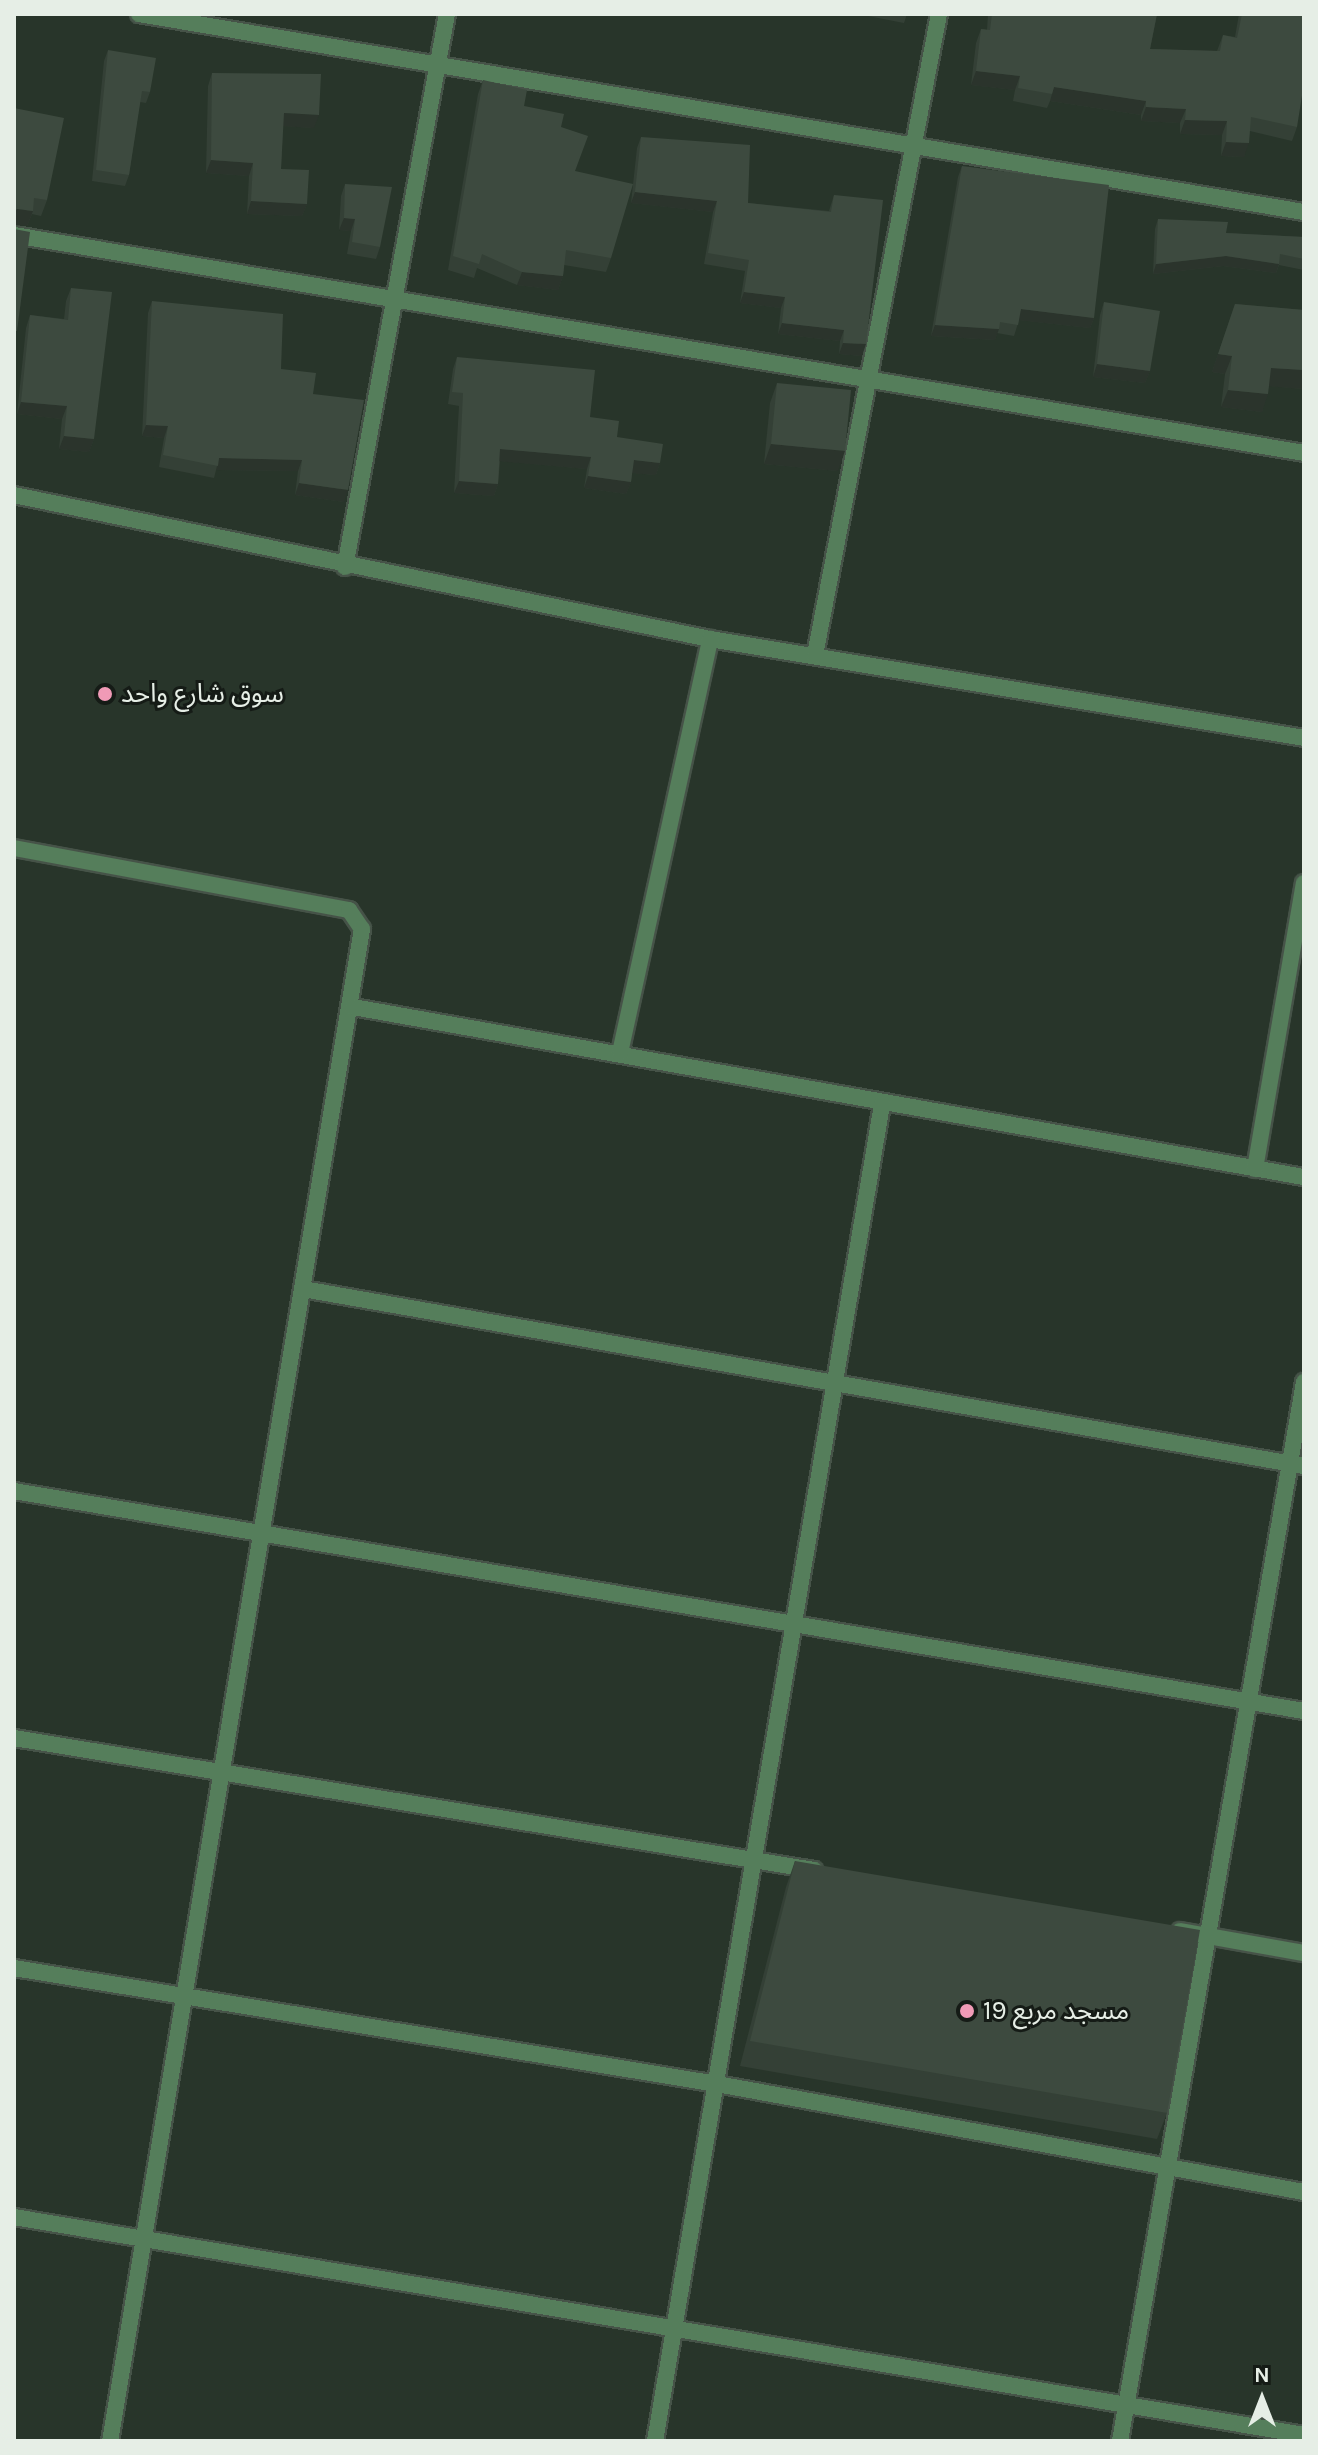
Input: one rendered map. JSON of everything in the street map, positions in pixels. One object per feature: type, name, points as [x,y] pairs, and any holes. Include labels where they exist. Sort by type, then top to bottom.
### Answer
[{"type":"street","points":[[139,14],[913,149],[1304,212]]},
{"type":"street","points":[[345,567],[392,298],[447,14]]},
{"type":"street","points":[[815,655],[873,380],[939,14]]},
{"type":"street","points":[[14,235],[1304,453]]},
{"type":"street","points":[[14,495],[345,567],[710,639],[1304,738]]},
{"type":"street","points":[[620,1053],[710,639]]},
{"type":"street","points":[[14,848],[349,910],[362,929],[353,1007],[220,1772],[110,2441]]},
{"type":"street","points":[[1255,1169],[1304,883]]},
{"type":"street","points":[[353,1007],[1304,1177]]},
{"type":"street","points":[[655,2441],[758,1861],[792,1623],[882,1104]]},
{"type":"street","points":[[303,1289],[1297,1465]]},
{"type":"street","points":[[1120,2441],[1245,1700],[1297,1465],[1304,1382]]},
{"type":"street","points":[[14,1491],[1304,1711]]},
{"type":"street","points":[[14,1738],[835,1873]]},
{"type":"street","points":[[1159,1927],[1304,1953]]},
{"type":"street","points":[[14,1968],[717,2084],[1304,2192]]},
{"type":"street","points":[[14,2217],[1304,2435]]},
{"type":"building","points":[[992,14],[1157,14],[1150,49],[1220,51],[1223,35],[1237,38],[1242,14],[1304,14],[1304,83],[1297,127],[1251,117],[1249,143],[1226,142],[1227,121],[1185,120],[1186,109],[1146,107],[1146,101],[1054,87],[1052,94],[1018,88],[1020,76],[976,71],[981,29],[990,30]]},
{"type":"building","points":[[108,50],[156,58],[150,92],[142,91],[129,175],[96,170]]},
{"type":"building","points":[[212,73],[321,74],[319,115],[284,113],[281,169],[309,170],[307,204],[251,201],[253,163],[211,160]]},
{"type":"building","points":[[483,80],[527,90],[524,106],[564,114],[561,127],[588,136],[575,171],[633,184],[611,258],[566,250],[563,276],[522,272],[482,254],[479,264],[453,256]]},
{"type":"building","points":[[14,108],[64,118],[47,200],[34,198],[33,211],[17,209],[14,212]]},
{"type":"building","points":[[641,137],[750,145],[748,203],[831,212],[834,195],[883,200],[866,344],[843,343],[844,330],[782,323],[785,297],[744,292],[749,260],[708,253],[717,201],[635,192]]},
{"type":"building","points":[[962,166],[1109,185],[1094,318],[1021,309],[1018,325],[1000,322],[999,329],[935,325]]},
{"type":"building","points":[[345,184],[392,187],[380,247],[352,242],[355,219],[344,218]]},
{"type":"building","points":[[1158,219],[1228,222],[1226,233],[1304,237],[1304,259],[1280,254],[1279,264],[1226,256],[1156,264]]},
{"type":"building","points":[[14,229],[30,232],[17,331],[14,331]]},
{"type":"building","points":[[71,288],[112,292],[94,439],[64,436],[67,406],[21,402],[30,315],[68,320]]},
{"type":"building","points":[[152,301],[283,314],[281,369],[316,373],[313,394],[364,400],[348,490],[299,483],[302,460],[219,458],[218,466],[163,455],[168,426],[146,425]]},
{"type":"building","points":[[1104,302],[1160,311],[1150,371],[1097,364]]},
{"type":"building","points":[[1235,304],[1304,310],[1304,370],[1271,368],[1268,394],[1228,390],[1232,356],[1218,354]]},
{"type":"building","points":[[457,357],[595,370],[590,417],[619,421],[617,437],[663,444],[660,463],[634,460],[631,482],[588,476],[591,457],[500,449],[498,484],[459,481],[463,393],[452,392]]},
{"type":"building","points":[[777,383],[851,390],[845,451],[771,444]]},
{"type":"building","name":"مسجد مربع 19","points":[[795,1861],[1200,1930],[1167,2113],[750,2041]]},
{"type":"place","name":"سوق شارع واحد","points":[[105,694]]},
{"type":"place","name":"مسجد مربع 19","points":[[967,2011]]}]
